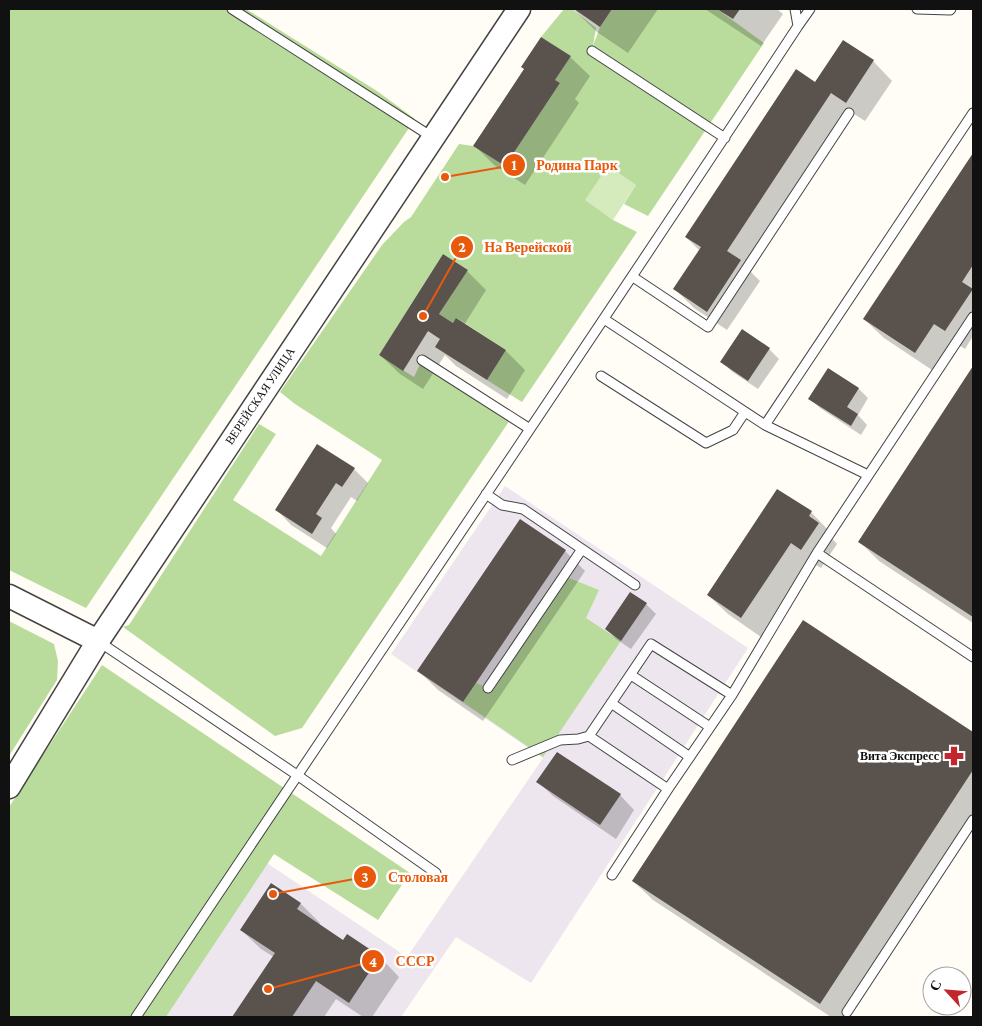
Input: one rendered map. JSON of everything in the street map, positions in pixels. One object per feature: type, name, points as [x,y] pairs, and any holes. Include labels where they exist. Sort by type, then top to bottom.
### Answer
[{"type":"street","name":"ВЕРЕЙСКАЯ УЛИЦА","points":[[9,787],[98,641],[519,9]]},
{"type":"street","points":[[9,596],[98,641]]},
{"type":"lane","points":[[232,9],[432,138]]},
{"type":"lane","points":[[796,9],[798,26]]},
{"type":"lane","points":[[136,1017],[633,277],[810,9]]},
{"type":"lane","points":[[918,9],[951,9]]},
{"type":"lane","points":[[592,51],[725,138]]},
{"type":"lane","points":[[633,277],[708,327],[849,113]]},
{"type":"lane","points":[[765,425],[973,113]]},
{"type":"lane","points":[[612,875],[732,695],[817,553],[973,317]]},
{"type":"lane","points":[[604,319],[765,425],[868,475]]},
{"type":"lane","points":[[422,360],[530,429]]},
{"type":"lane","points":[[601,376],[706,443],[733,430],[745,412]]},
{"type":"lane","points":[[486,494],[502,505],[523,509],[635,585]]},
{"type":"lane","points":[[488,688],[582,549]]},
{"type":"lane","points":[[817,553],[973,656]]},
{"type":"lane","points":[[98,641],[297,775],[436,873]]},
{"type":"lane","points":[[512,760],[560,740],[589,736],[652,644],[732,695]]},
{"type":"lane","points":[[631,675],[710,727]]},
{"type":"lane","points":[[612,703],[690,758]]},
{"type":"lane","points":[[589,736],[668,789]]},
{"type":"lane","points":[[847,1012],[973,820]]},
{"type":"shaded area","points":[[505,486],[748,648],[531,983],[456,937],[401,1017],[166,1017],[267,863],[407,957],[543,758],[391,654]]},
{"type":"green space","points":[[9,9],[246,9],[377,91],[415,119],[86,608],[9,570]]},
{"type":"green space","points":[[564,9],[572,9],[596,28],[593,46],[600,27],[612,9],[717,9],[764,43],[648,216],[624,204],[636,185],[608,166],[585,200],[613,220],[637,232],[522,402],[487,380],[506,350],[457,318],[453,323],[439,314],[468,270],[443,254],[379,355],[414,377],[422,360],[512,417],[302,728],[275,736],[123,627],[129,625],[259,424],[276,434],[233,500],[321,556],[382,460],[295,404],[280,392],[382,245],[411,217],[459,144],[473,146],[505,166],[560,83],[555,80],[571,56],[541,37]]},
{"type":"green space","points":[[608,166],[636,185],[613,220],[584,200]]},
{"type":"green space","points":[[564,576],[599,590],[586,618],[621,641],[543,757],[463,702],[476,683],[488,688]]},
{"type":"green space","points":[[9,621],[54,644],[58,661],[57,680],[9,756]]},
{"type":"green space","points":[[102,665],[410,873],[378,920],[274,854],[166,1017],[9,1017],[9,807]]},
{"type":"building","points":[[574,9],[612,9],[600,27]]},
{"type":"building","points":[[717,9],[740,9],[733,19]]},
{"type":"building","points":[[541,37],[571,56],[555,80],[560,83],[505,166],[473,146],[524,69],[521,67]]},
{"type":"building","points":[[843,40],[874,60],[846,103],[831,93],[727,251],[741,260],[707,312],[673,289],[701,247],[685,237],[796,69],[815,82]]},
{"type":"building","points":[[973,153],[973,265],[962,282],[973,289],[945,331],[934,324],[915,353],[863,319]]},
{"type":"building","points":[[443,254],[468,270],[439,314],[453,323],[456,318],[506,350],[487,380],[435,347],[440,339],[428,331],[403,371],[379,355]]},
{"type":"building","points":[[742,329],[770,348],[748,381],[720,362]]},
{"type":"building","points":[[973,366],[973,617],[858,542]]},
{"type":"building","points":[[828,368],[859,388],[847,407],[858,414],[851,426],[808,399]]},
{"type":"building","points":[[317,444],[355,468],[342,487],[336,483],[316,514],[322,518],[312,534],[275,510]]},
{"type":"building","points":[[777,489],[812,511],[809,516],[819,523],[801,550],[791,543],[741,618],[707,595]]},
{"type":"building","points":[[520,519],[566,550],[463,702],[417,671]]},
{"type":"building","points":[[630,592],[647,603],[621,641],[605,629]]},
{"type":"building","points":[[803,620],[973,732],[973,770],[820,1004],[632,881]]},
{"type":"building","points":[[557,752],[621,794],[600,825],[536,782]]},
{"type":"building","points":[[271,883],[301,903],[297,909],[343,940],[347,934],[380,956],[349,1003],[316,981],[292,1017],[232,1017],[275,953],[240,930]]},
{"type":"place","name":"Родина Парк","points":[[445,177]]},
{"type":"place","name":"На Верейской","points":[[423,316]]},
{"type":"place","name":"Вита Экспресс","points":[[954,756]]},
{"type":"place","name":"Столовая","points":[[273,894]]},
{"type":"place","name":"СССР","points":[[268,989]]}]
